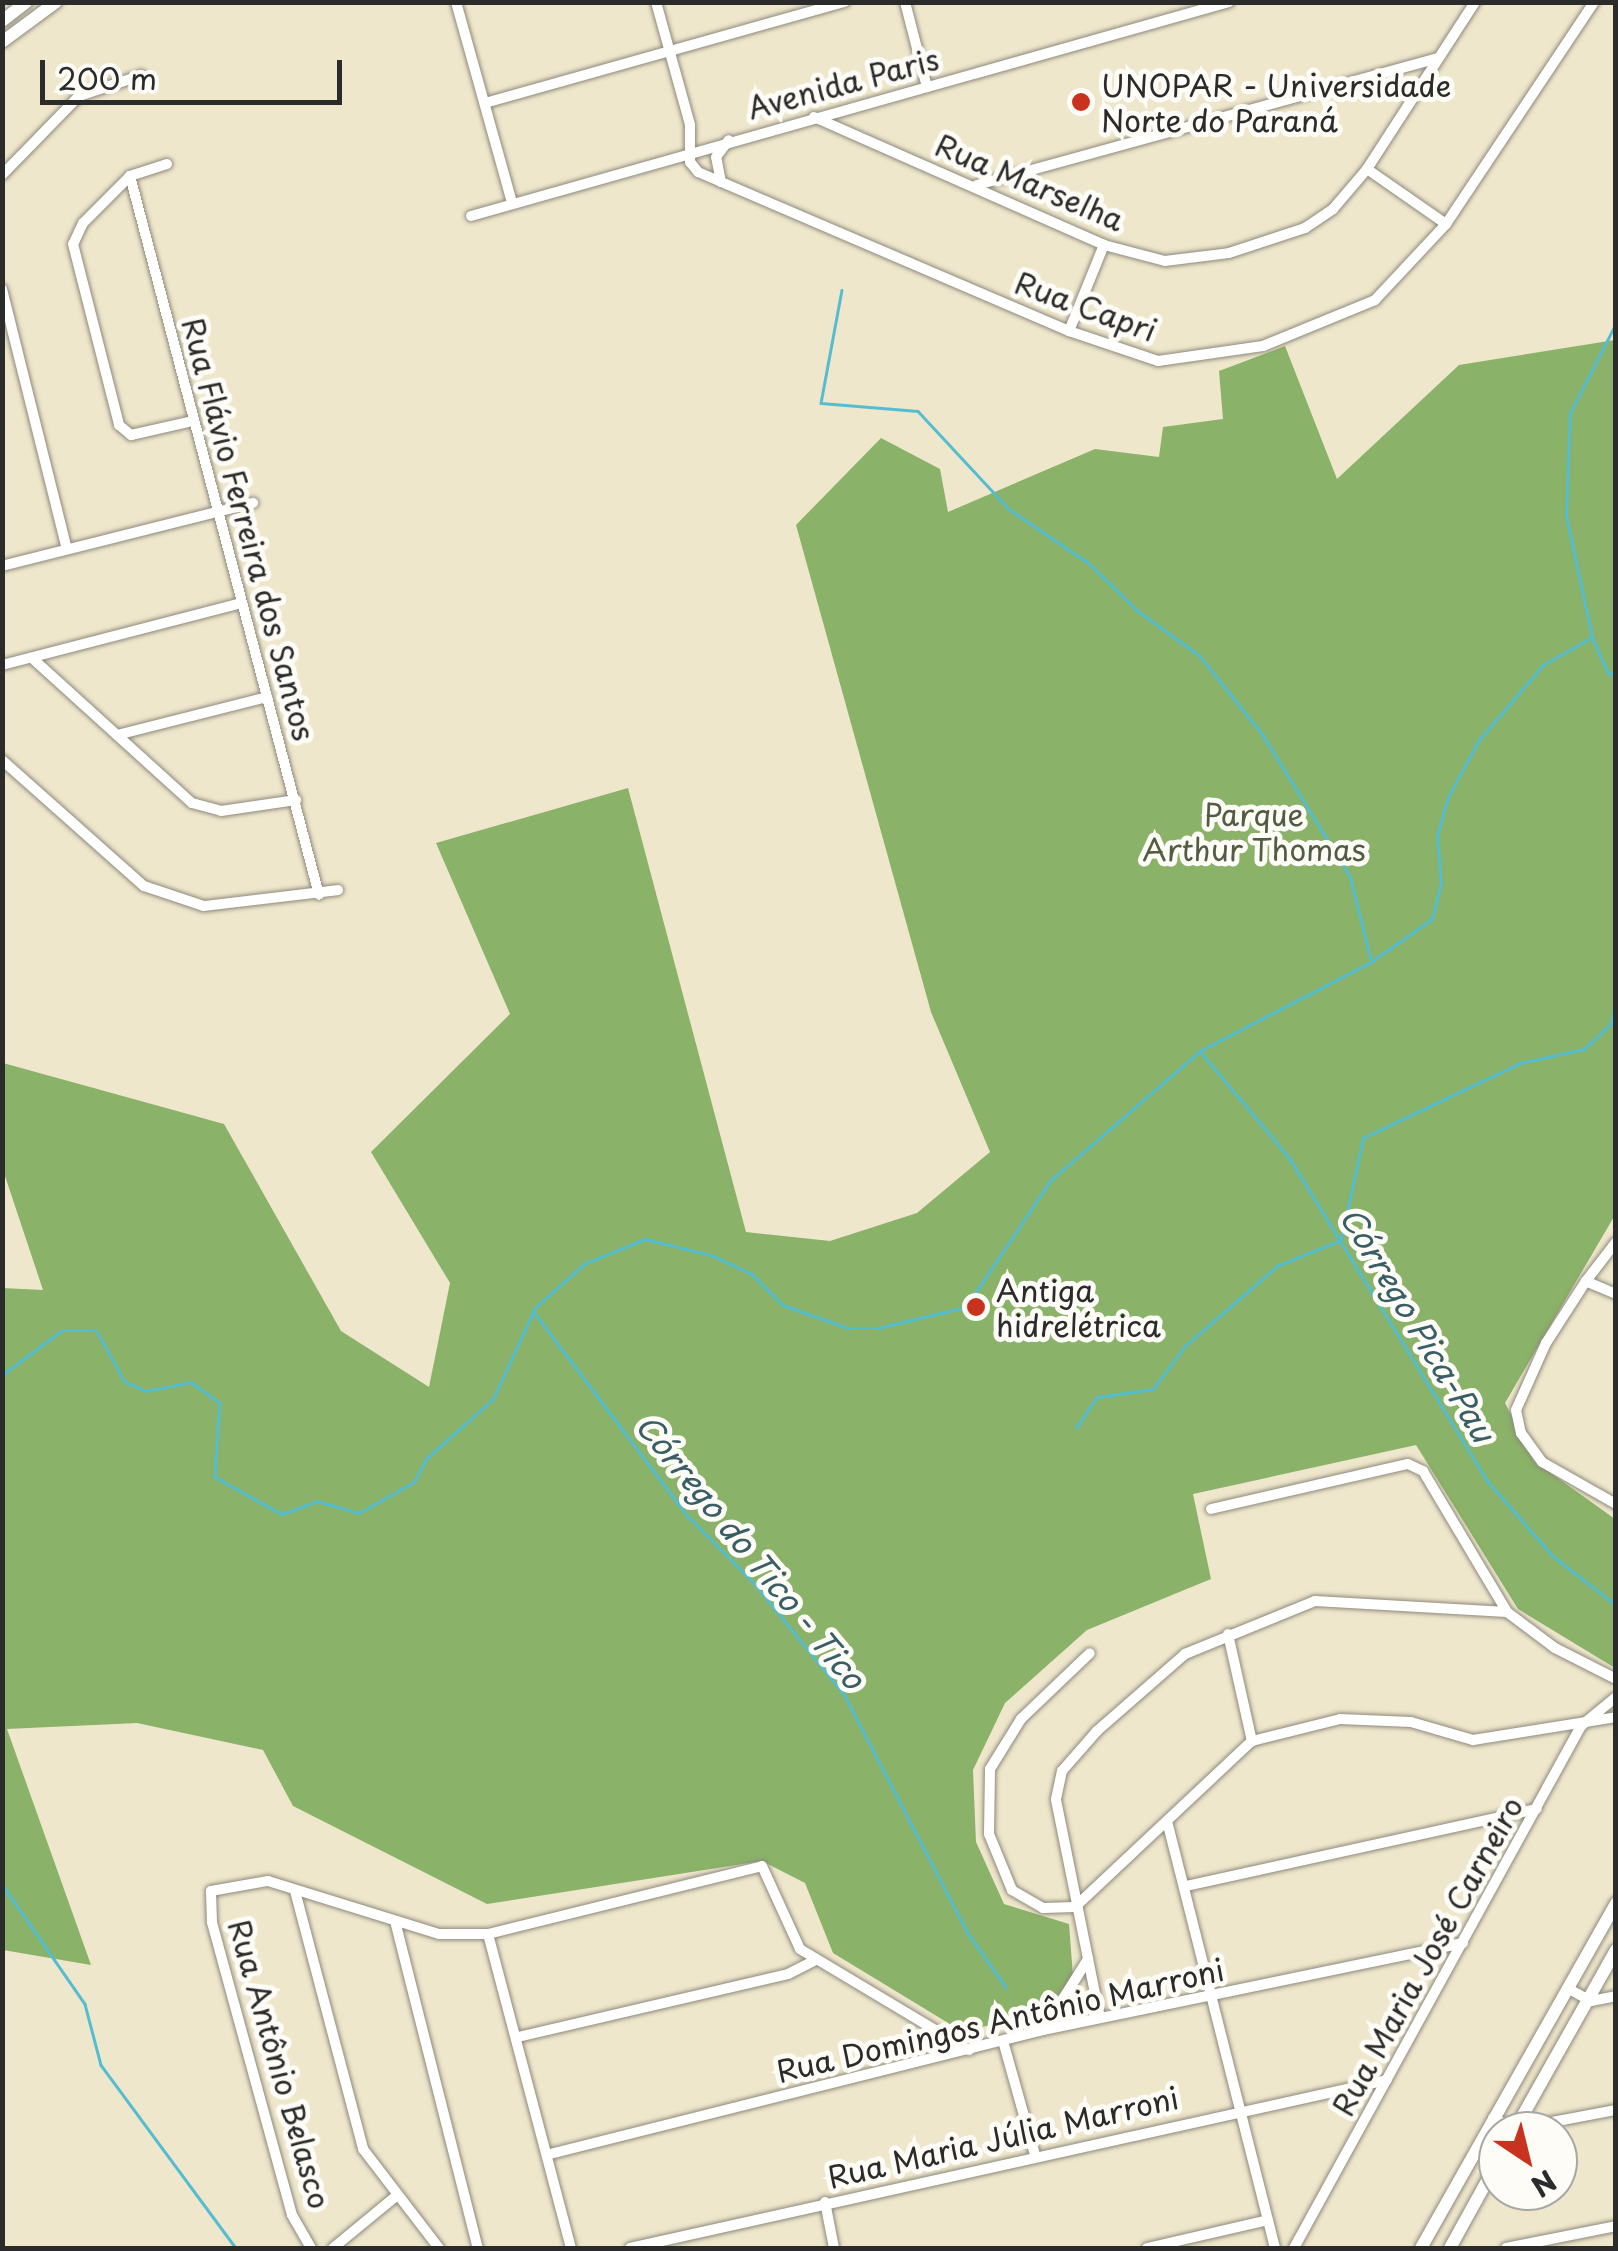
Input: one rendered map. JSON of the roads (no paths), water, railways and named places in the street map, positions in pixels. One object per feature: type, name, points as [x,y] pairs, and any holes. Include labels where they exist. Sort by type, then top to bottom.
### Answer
[{"type":"main road","points":[[2,42],[56,2]]},
{"type":"main road","points":[[2,21],[21,7],[26,24]]},
{"type":"main road","points":[[1497,2111],[1616,1903]]},
{"type":"main road","points":[[1526,2111],[1591,2001],[1616,1950]]},
{"type":"main road","points":[[1421,2248],[1478,2145]]},
{"type":"main road","points":[[1455,2247],[1478,2201]]},
{"type":"street","name":"Rua Capri","points":[[656,2],[671,51],[692,149],[692,167],[1068,331],[1158,360],[1263,346],[1375,300],[1446,224],[1594,2]]},
{"type":"street","points":[[485,103],[845,2]]},
{"type":"street","points":[[905,2],[927,87]]},
{"type":"street","name":"Avenida Paris","points":[[471,216],[730,138],[1229,2]]},
{"type":"street","name":"Rua Marselha","points":[[814,117],[1104,245],[1165,261],[1229,253],[1304,228],[1333,208],[1367,168],[1476,2]]},
{"type":"street","points":[[459,3],[512,203]]},
{"type":"street","points":[[976,186],[1436,59]]},
{"type":"street","points":[[2,175],[79,96],[142,75]]},
{"type":"street","points":[[722,183],[716,157],[730,138]]},
{"type":"street","points":[[166,164],[130,176],[83,223],[73,244],[118,425],[131,435],[193,421]]},
{"type":"street","points":[[1367,168],[1446,224]]},
{"type":"street","name":"Rua Flávio Ferreira dos Santos","points":[[130,176],[319,894]]},
{"type":"street","points":[[1068,331],[1104,245]]},
{"type":"street","points":[[2,289],[67,550]]},
{"type":"street","points":[[2,566],[254,503]]},
{"type":"street","points":[[2,665],[242,603]]},
{"type":"street","points":[[32,658],[192,803],[221,811],[296,800]]},
{"type":"street","points":[[117,735],[267,697]]},
{"type":"street","points":[[2,760],[144,886],[204,906],[338,890]]},
{"type":"street","points":[[1616,1242],[1546,1343],[1518,1400],[1516,1423],[1542,1462],[1616,1504]]},
{"type":"street","points":[[1586,1281],[1616,1294]]},
{"type":"street","points":[[1211,1509],[1408,1464],[1423,1471],[1507,1612],[1554,1648],[1616,1679]]},
{"type":"street","points":[[1100,2018],[1056,1799],[1062,1770],[1150,1679],[1228,1634],[1316,1601],[1507,1612]]},
{"type":"street","points":[[1228,1634],[1252,1741]]},
{"type":"street","points":[[1090,1653],[1021,1719],[990,1769],[988,1834],[1012,1890],[1044,1908],[1075,1908],[1252,1741],[1340,1719],[1376,1717],[1473,1740],[1616,1718]]},
{"type":"street","name":"Rua Maria José Carneiro","points":[[1294,2248],[1581,1726],[1616,1697]]},
{"type":"street","points":[[1186,1886],[1537,1809]]},
{"type":"street","points":[[1167,1822],[1275,2248]]},
{"type":"street","points":[[295,1891],[439,1934],[488,1934],[762,1866],[773,1878],[796,1944],[816,1960],[969,2050]]},
{"type":"street","name":"Rua Antônio Belasco","points":[[295,1891],[268,1881],[211,1891],[212,1922],[292,2215],[311,2248]]},
{"type":"street","points":[[295,1891],[363,2149],[396,2197],[439,2248]]},
{"type":"street","points":[[395,1921],[478,2248]]},
{"type":"street","points":[[488,1934],[550,2154],[571,2248]]},
{"type":"street","name":"Rua Domingos Antônio Marroni","points":[[550,2154],[1044,2030],[1463,1943]]},
{"type":"street","points":[[1044,2030],[1088,1958]]},
{"type":"street","points":[[518,2037],[788,1974],[816,1960]]},
{"type":"street","points":[[1569,1988],[1591,2001],[1616,1996]]},
{"type":"street","points":[[1003,2041],[1035,2155]]},
{"type":"street","name":"Rua Maria Júlia Marroni","points":[[630,2248],[1240,2109],[1387,2080]]},
{"type":"street","points":[[1578,2118],[1616,2110]]},
{"type":"street","points":[[333,2248],[396,2197]]},
{"type":"street","points":[[825,2202],[834,2248]]},
{"type":"street","points":[[1147,2248],[1268,2220]]},
{"type":"street","points":[[1506,2248],[1616,2226]]},
{"type":"waterway","points":[[842,290],[821,403],[918,411],[1009,509],[1090,564],[1137,610],[1200,656],[1263,735],[1350,876],[1371,959]]},
{"type":"waterway","points":[[1592,637],[1566,516],[1570,413],[1616,323]]},
{"type":"waterway","points":[[2,1375],[61,1331],[97,1331],[125,1382],[146,1391],[191,1382],[220,1403],[215,1477],[282,1514],[317,1501],[359,1513],[414,1482],[426,1459],[493,1399],[535,1308],[584,1264],[645,1239],[711,1255],[752,1274],[783,1305],[848,1328],[878,1328],[966,1307],[1050,1181],[1200,1051],[1371,962],[1432,919],[1441,883],[1437,836],[1448,797],[1479,740],[1543,665],[1592,637],[1609,674],[1616,672]]},
{"type":"waterway","points":[[1076,1428],[1097,1397],[1153,1389],[1185,1346],[1277,1266],[1341,1240],[1363,1138],[1520,1063],[1584,1049],[1611,1024],[1616,998]]},
{"type":"waterway","name":"Córrego Pica-Pau","points":[[1200,1051],[1289,1157],[1486,1479],[1553,1556],[1616,1605]]},
{"type":"waterway","name":"Córrego do Tico - Tico","points":[[534,1312],[688,1516],[754,1583],[844,1694],[968,1933],[1006,1987]]},
{"type":"waterway","points":[[2,1884],[85,2004],[101,2065],[236,2248]]},
{"type":"place","name":"UNOPAR - Universidade Norte do Paraná","points":[[1081,102]]},
{"type":"place","name":"Antiga hidrelétrica","points":[[976,1307]]},
{"type":"park label","name":"Parque Arthur Thomas","points":[[1254,831]]}]
